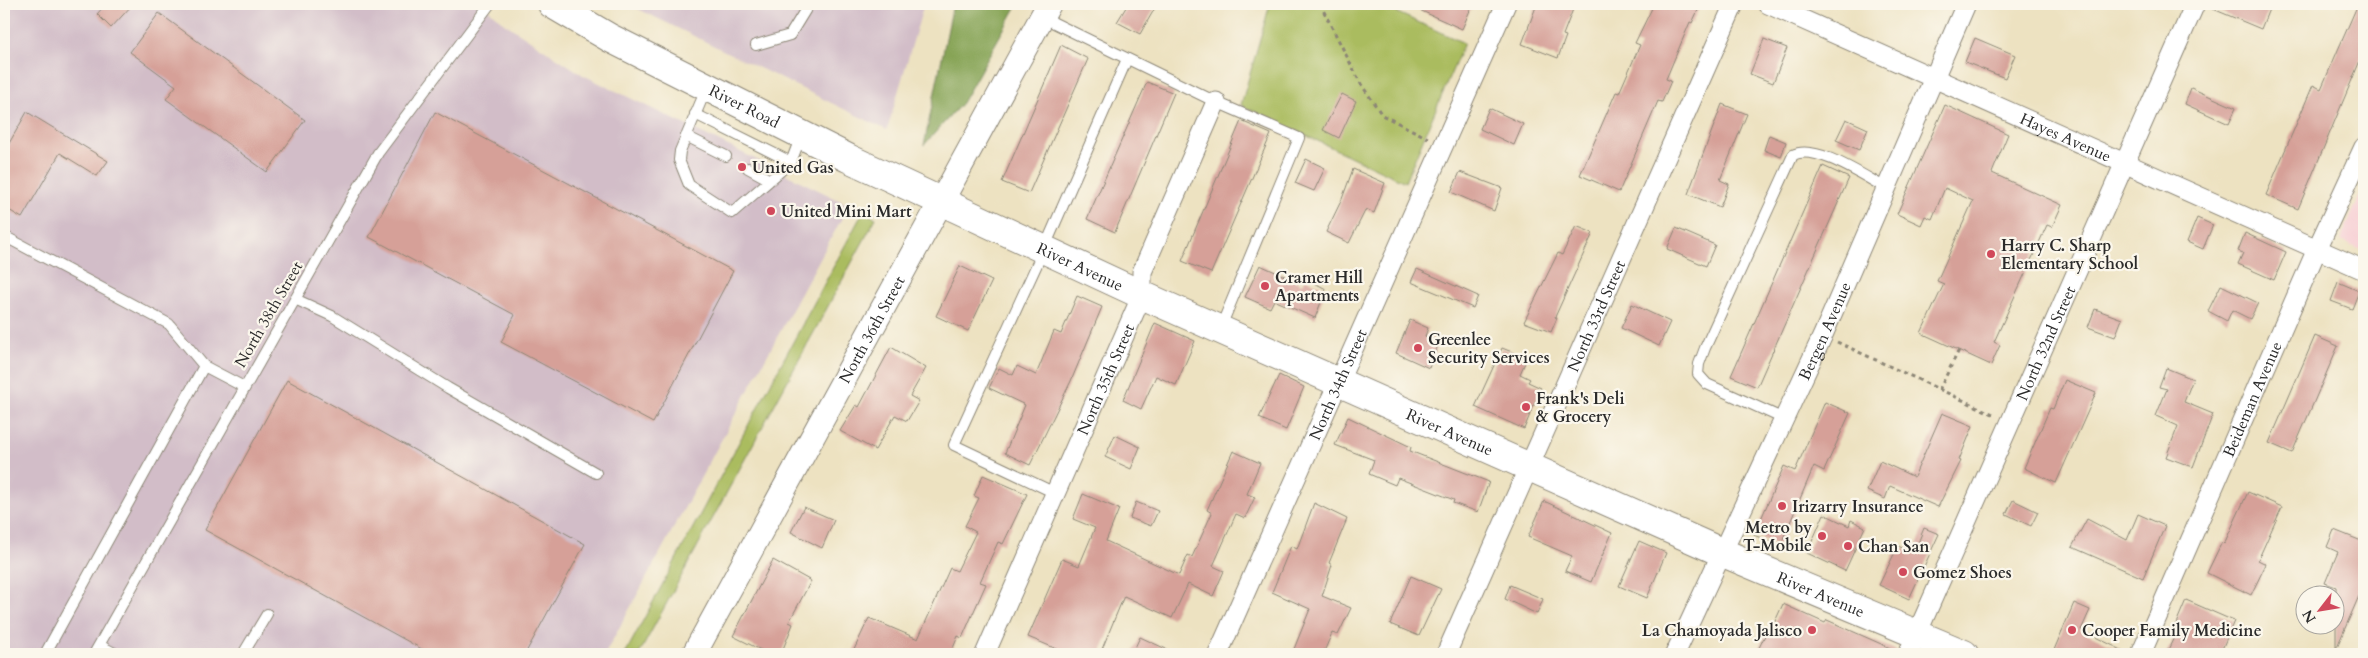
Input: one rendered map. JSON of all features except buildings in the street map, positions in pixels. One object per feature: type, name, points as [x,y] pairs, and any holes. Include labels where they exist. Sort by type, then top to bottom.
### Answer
[{"type":"main road","name":"River Road","points":[[552,4],[610,38],[802,134],[940,200]]},
{"type":"main road","name":"River Avenue","points":[[940,200],[1142,295],[1721,552],[1912,644],[1964,654]]},
{"type":"street","name":"North 34th Street","points":[[1218,654],[1338,381],[1445,146],[1506,4]]},
{"type":"street","name":"North 33rd Street","points":[[1446,654],[1734,4]]},
{"type":"street","name":"Hayes Avenue","points":[[1768,4],[2364,270]]},
{"type":"street","name":"Bergen Avenue","points":[[1675,654],[1823,336],[1966,4]]},
{"type":"street","name":"North 32nd Street","points":[[1912,644],[2012,423],[2124,162],[2195,4]]},
{"type":"street","name":"North 36th Street","points":[[694,654],[1045,10]]},
{"type":"street","name":"North 35th Street","points":[[986,654],[1142,295],[1142,272],[1216,102]]},
{"type":"street","name":"Beideman Avenue","points":[[2141,654],[2317,249],[2364,146]]},
{"type":"lane","name":"North 38th Street","points":[[97,650],[378,153],[490,4]]},
{"type":"lane","points":[[756,45],[790,35],[809,4]]},
{"type":"lane","points":[[1045,10],[1127,59],[1216,102],[1299,138],[1220,330]]},
{"type":"lane","points":[[1055,493],[954,445],[1044,249],[1127,59]]},
{"type":"lane","points":[[707,86],[686,136],[679,160],[689,186],[732,214],[791,162],[802,134]]},
{"type":"lane","points":[[695,114],[791,162]]},
{"type":"lane","points":[[686,136],[726,156]]},
{"type":"lane","points":[[1784,419],[1707,384],[1698,374],[1699,364],[1705,348],[1772,197],[1793,155],[1806,151],[1840,163],[1886,188]]},
{"type":"lane","points":[[748,168],[770,180]]},
{"type":"lane","points":[[4,236],[169,324],[204,366],[244,387]]},
{"type":"lane","points":[[295,299],[332,316],[448,388],[596,473]]},
{"type":"lane","points":[[45,654],[204,366]]},
{"type":"lane","points":[[243,654],[267,614]]},
{"type":"lane","points":[[97,650],[116,654]]},
{"type":"path","points":[[1320,4],[1361,84],[1382,115],[1445,146]]},
{"type":"path","points":[[1823,336],[2012,423]]},
{"type":"path","points":[[1939,390],[1959,350]]},
{"type":"shaded area","points":[[4,4],[482,4],[504,23],[583,75],[849,205],[605,654],[4,654]]},
{"type":"shaded area","points":[[628,4],[924,4],[887,130]]},
{"type":"shaded area","points":[[2364,186],[2364,251],[2340,241]]},
{"type":"green space","points":[[953,4],[1018,4],[962,103],[924,145]]},
{"type":"green space","points":[[1270,4],[1378,4],[1464,43],[1405,182],[1241,105]]},
{"type":"green space","points":[[863,212],[876,218],[639,654],[625,654]]},
{"type":"place","name":"United Gas","points":[[742,167]]},
{"type":"place","name":"United Mini Mart","points":[[771,211]]},
{"type":"place","name":"Harry C. Sharp Elementary School","points":[[1991,254]]},
{"type":"place","name":"Cramer Hill Apartments","points":[[1265,286]]},
{"type":"place","name":"Greenlee Security Services","points":[[1418,348]]},
{"type":"place","name":"Frank's Deli & Grocery","points":[[1526,407]]},
{"type":"place","name":"Irizarry Insurance","points":[[1782,506]]},
{"type":"place","name":"Metro by T-Mobile","points":[[1822,536]]},
{"type":"place","name":"Chan San","points":[[1848,546]]},
{"type":"place","name":"Gomez Shoes","points":[[1903,572]]},
{"type":"place","name":"La Chamoyada Jalisco","points":[[1812,630]]},
{"type":"place","name":"Cooper Family Medicine","points":[[2072,630]]}]
